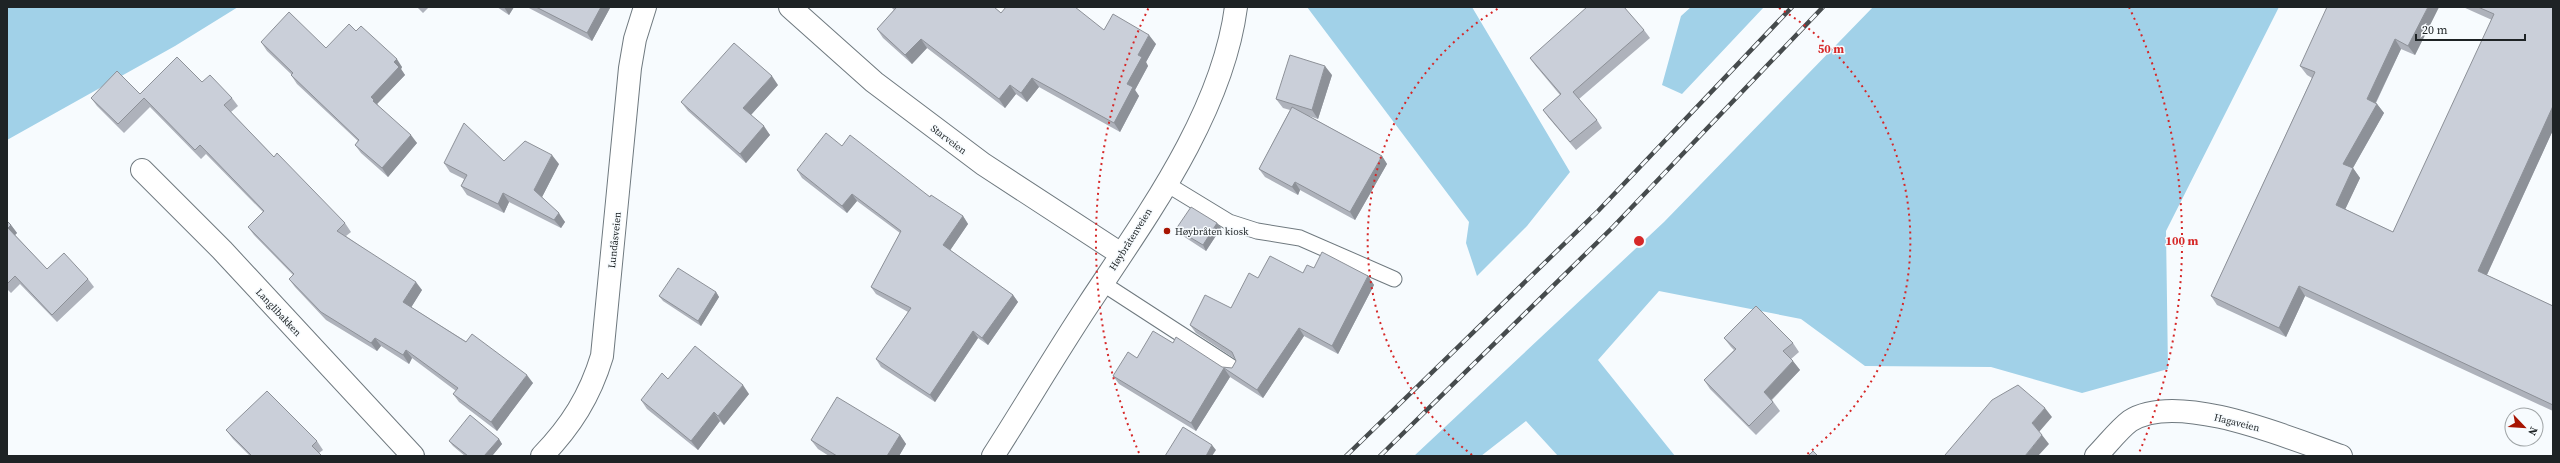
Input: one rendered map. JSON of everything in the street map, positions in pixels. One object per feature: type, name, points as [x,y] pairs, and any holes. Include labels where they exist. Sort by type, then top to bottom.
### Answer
[{"type":"street","name":"Lundåsveien","points":[[542,456],[570,424],[582,406],[594,384],[602,356],[630,68],[635,39],[645,7]]},
{"type":"street","name":"Starveien","points":[[790,7],[874,82],[983,164],[1121,254]]},
{"type":"street","name":"Høybråtenveien","points":[[993,456],[1121,254],[1184,150],[1218,77],[1229,44],[1236,7]]},
{"type":"street","name":"Langlibakken","points":[[142,170],[222,250],[413,456]]},
{"type":"street","name":"Hagaveien","points":[[2096,456],[2131,421],[2158,411],[2182,410],[2253,425],[2341,456]]},
{"type":"lane","points":[[1165,183],[1229,222],[1242,228],[1300,238],[1394,278]]},
{"type":"lane","points":[[1102,283],[1233,368]]},
{"type":"shaded area","points":[[7,7],[238,7],[175,46],[7,140]]},
{"type":"shaded area","points":[[1307,7],[1472,7],[1570,172],[1527,226],[1477,276],[1466,243],[1469,222]]},
{"type":"shaded area","points":[[1691,7],[1764,7],[1682,94],[1662,85],[1681,16]]},
{"type":"shaded area","points":[[1873,7],[2279,7],[2166,231],[2168,369],[2082,393],[1991,367],[1865,366],[1801,319],[1659,291],[1598,360],[1675,456],[1558,456],[1526,421],[1481,456],[1414,456],[1664,222]]},
{"type":"building","points":[[536,7],[601,7],[587,33]]},
{"type":"building","points":[[895,7],[994,7],[1001,13],[1006,7],[1075,7],[1104,30],[1113,14],[1149,35],[1138,55],[1142,57],[1127,84],[1133,87],[1114,123],[1032,78],[1021,93],[1010,85],[999,99],[921,39],[905,55],[877,29],[896,8]]},
{"type":"building","points":[[1587,7],[1624,7],[1644,30],[1573,92],[1597,120],[1570,142],[1543,110],[1561,94],[1530,58]]},
{"type":"building","points":[[2327,7],[2428,7],[2408,46],[2395,39],[2367,99],[2377,104],[2343,164],[2353,168],[2336,205],[2393,232],[2494,14],[2478,7],[2553,7],[2553,106],[2478,271],[2553,306],[2553,405],[2299,286],[2279,328],[2211,296],[2315,72],[2300,66]]},
{"type":"building","points":[[289,12],[326,48],[349,24],[356,31],[361,26],[397,59],[394,62],[399,67],[371,97],[374,100],[373,101],[411,135],[382,168],[355,145],[359,140],[291,75],[293,73],[261,42]]},
{"type":"building","points":[[734,43],[772,76],[743,108],[764,126],[740,154],[681,102]]},
{"type":"building","points":[[1290,55],[1325,66],[1312,110],[1276,99]]},
{"type":"building","points":[[177,57],[202,82],[210,75],[232,98],[224,105],[274,157],[277,153],[345,223],[337,231],[416,282],[403,302],[466,342],[472,334],[527,375],[491,422],[453,394],[458,388],[406,350],[403,355],[375,338],[371,343],[321,312],[289,279],[294,274],[248,227],[264,211],[200,145],[195,150],[144,98],[118,124],[91,98],[117,71],[140,94]]},
{"type":"building","points":[[1292,107],[1382,156],[1350,212],[1295,182],[1292,187],[1259,169]]},
{"type":"building","points":[[464,123],[504,161],[525,141],[552,155],[534,190],[559,213],[554,220],[503,193],[498,204],[461,186],[467,175],[444,163]]},
{"type":"building","points":[[826,133],[842,146],[850,135],[930,197],[931,195],[963,216],[943,245],[1013,295],[982,338],[973,331],[930,395],[876,359],[911,308],[871,287],[901,231],[852,194],[842,206],[797,170]]},
{"type":"building","points":[[1191,207],[1217,223],[1203,245],[1176,229]]},
{"type":"building","points":[[7,221],[11,225],[8,228],[47,269],[64,253],[88,279],[52,315],[15,276],[7,284]]},
{"type":"building","points":[[1322,252],[1368,276],[1332,346],[1299,328],[1257,390],[1224,368],[1191,423],[1113,376],[1128,352],[1137,358],[1153,331],[1173,343],[1176,337],[1222,367],[1232,368],[1236,361],[1232,352],[1190,325],[1205,295],[1231,308],[1249,273],[1258,278],[1270,256],[1303,273],[1307,265],[1314,268]]},
{"type":"building","points":[[678,268],[716,292],[698,321],[659,296]]},
{"type":"building","points":[[1756,306],[1793,343],[1783,351],[1793,361],[1764,392],[1773,402],[1749,426],[1704,380],[1736,349],[1724,338]]},
{"type":"building","points":[[695,346],[743,385],[718,416],[714,412],[691,441],[641,400],[662,373],[668,379]]},
{"type":"building","points":[[2018,385],[2045,408],[2032,423],[2042,435],[2025,456],[1945,455],[1992,400]]},
{"type":"building","points":[[267,391],[317,441],[312,446],[322,456],[252,456],[226,430]]},
{"type":"building","points":[[837,397],[900,435],[887,456],[837,456],[811,440]]},
{"type":"building","points":[[470,415],[499,439],[484,456],[468,456],[449,441]]},
{"type":"building","points":[[1183,427],[1212,445],[1206,456],[1165,456]]},
{"type":"building","points":[[1813,451],[1818,456],[1808,456]]},
{"type":"railway","points":[[1346,456],[1598,211],[1792,7]]},
{"type":"railway","points":[[1380,456],[1613,227],[1823,7]]},
{"type":"place","name":"Høybråten kiosk","points":[[1167,231]]}]
